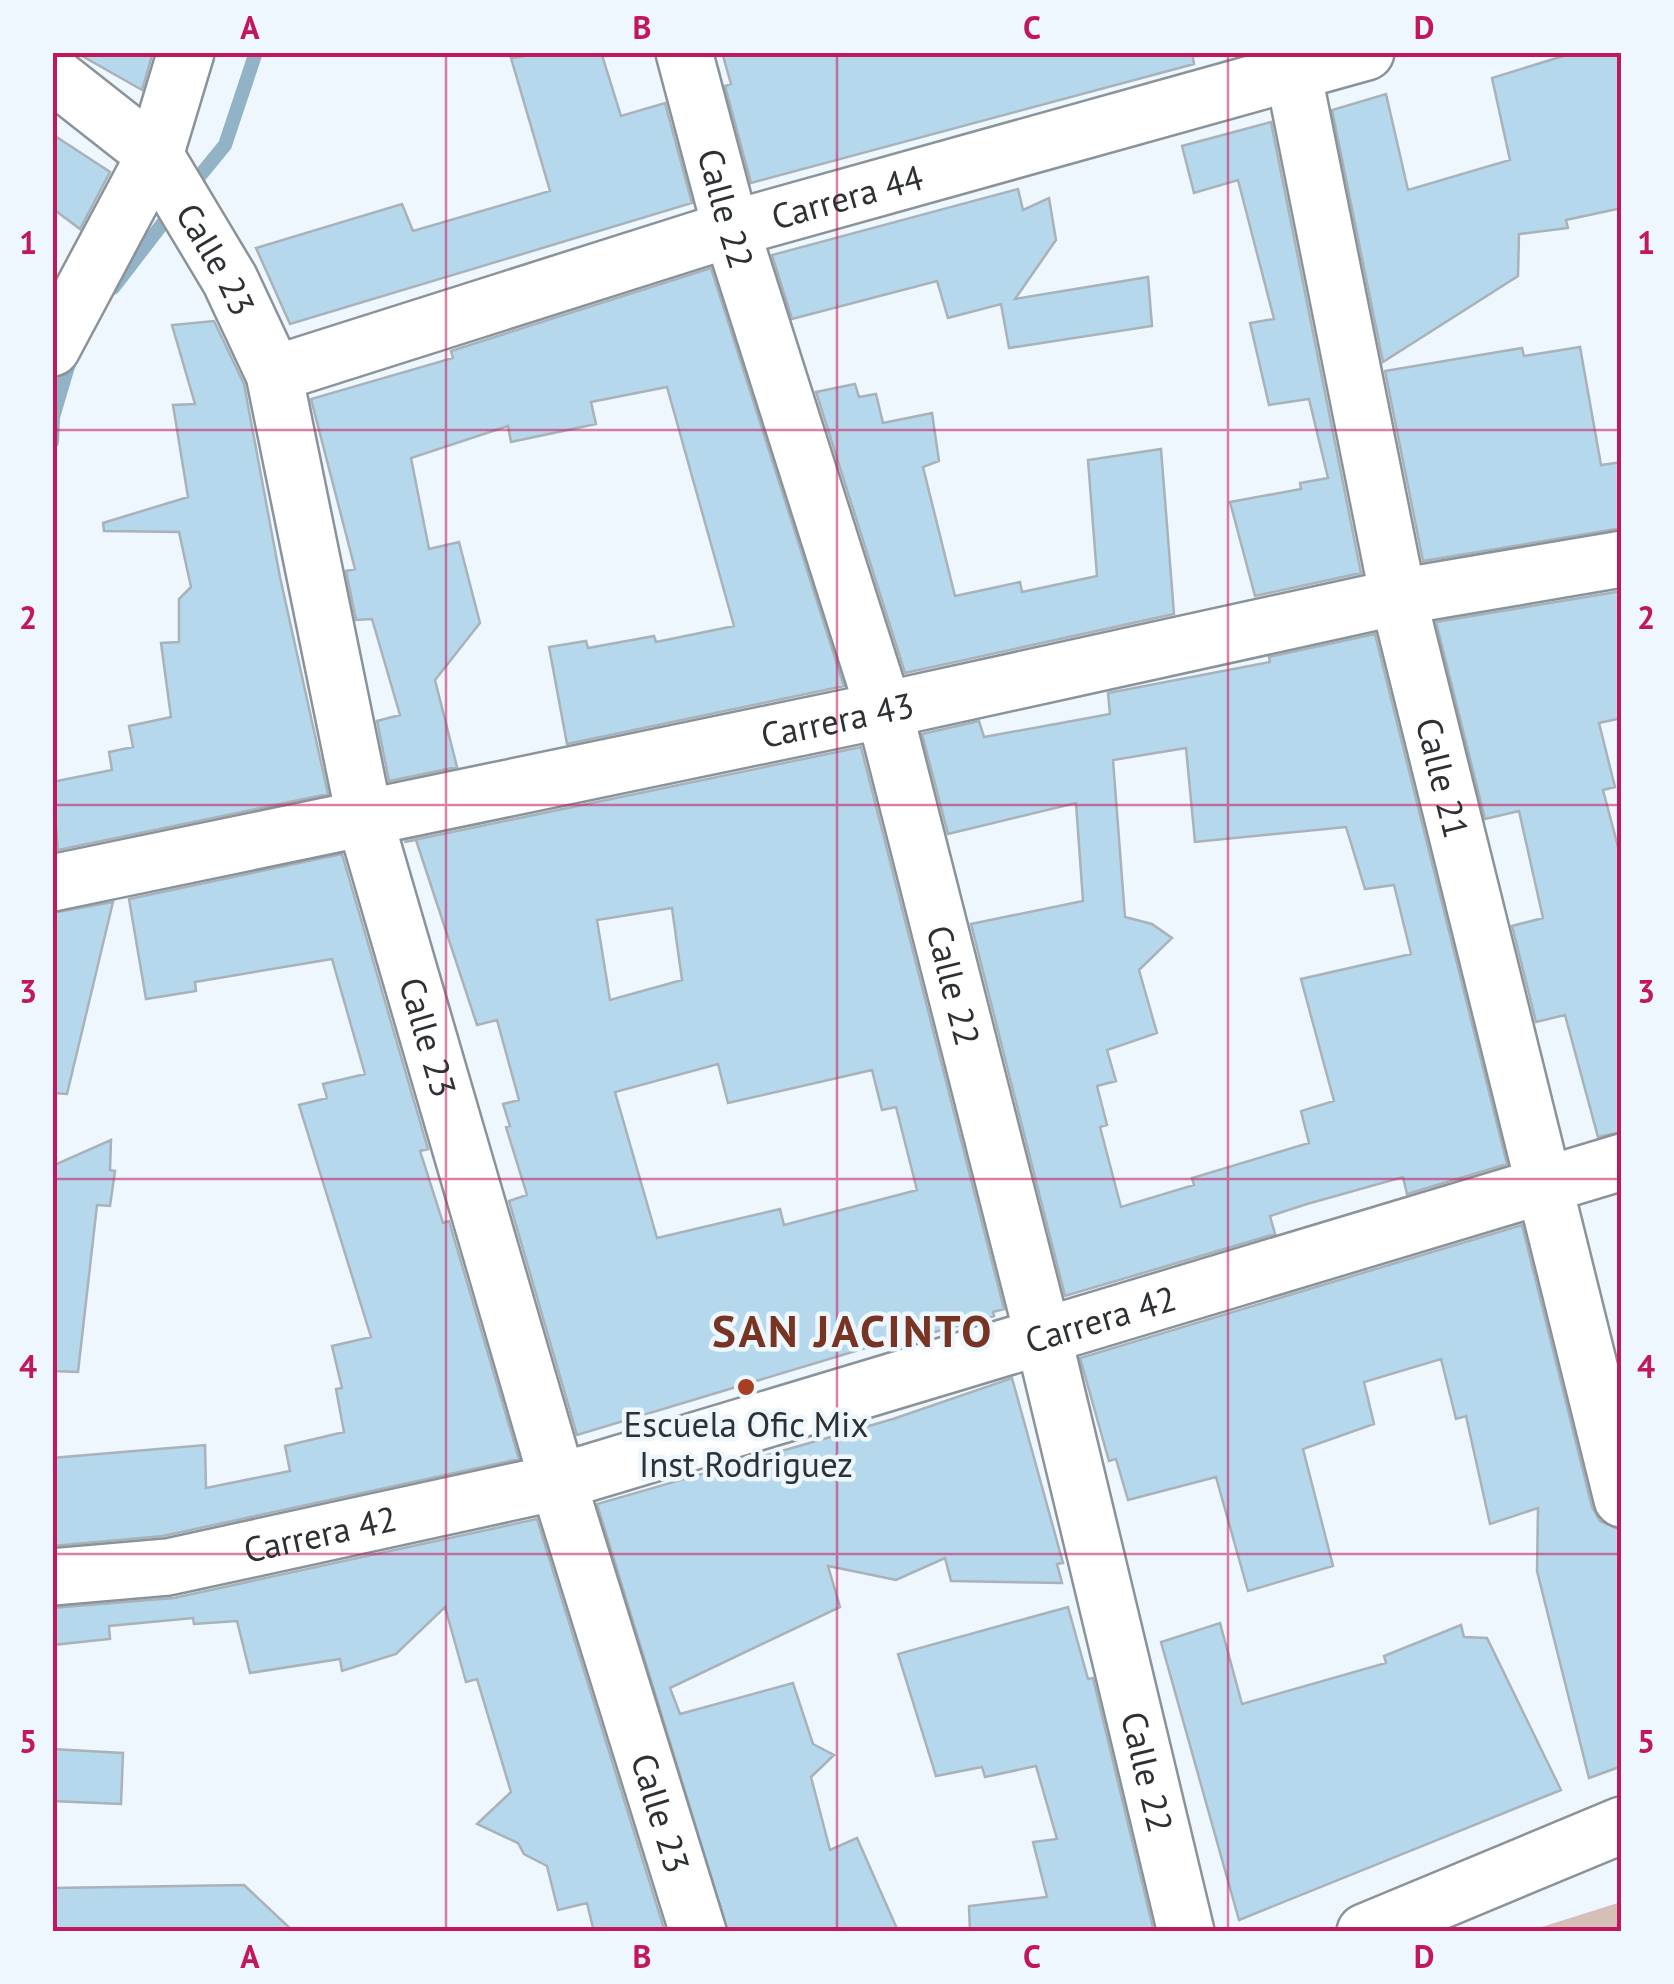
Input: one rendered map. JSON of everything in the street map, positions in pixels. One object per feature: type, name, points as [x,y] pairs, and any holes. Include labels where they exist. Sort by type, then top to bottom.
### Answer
[{"type":"street","points":[[52,348],[159,162],[186,52]]},
{"type":"street","name":"Calle 22","points":[[684,52],[731,229],[884,710],[1043,1336],[1186,1932]]},
{"type":"street","name":"Carrera 44","points":[[274,374],[731,229],[1292,63],[1366,52]]},
{"type":"street","name":"Calle 21","points":[[1292,63],[1398,597],[1622,1499]]},
{"type":"street","points":[[52,74],[159,162]]},
{"type":"street","name":"Calle 23","points":[[159,162],[230,280],[274,374],[365,820],[558,1482],[698,1932]]},
{"type":"street","name":"Carrera 43","points":[[52,883],[884,710],[1398,597],[1622,559]]},
{"type":"street","name":"Carrera 42","points":[[52,1577],[168,1568],[558,1482],[1622,1162]]},
{"type":"street","points":[[1366,1932],[1622,1825]]},
{"type":"shaded area","points":[[1621,1902],[1621,1931],[1529,1931]]},
{"type":"building","points":[[75,52],[153,52],[142,90]]},
{"type":"building","points":[[551,52],[601,52],[621,116],[665,103],[692,203],[290,324],[256,248],[402,204],[413,231],[550,191],[511,58]]},
{"type":"building","points":[[722,52],[1192,52],[1194,64],[751,183],[725,86],[731,84]]},
{"type":"building","points":[[1576,52],[1622,52],[1622,208],[1566,220],[1568,228],[1519,234],[1518,276],[1383,362],[1332,110],[1386,94],[1408,190],[1510,160],[1492,78]]},
{"type":"building","points":[[1271,122],[1361,573],[1255,596],[1230,502],[1301,489],[1300,483],[1328,478],[1309,399],[1269,405],[1250,323],[1274,319],[1238,180],[1194,193],[1182,146]]},
{"type":"building","points":[[52,134],[110,172],[80,229],[52,208]]},
{"type":"building","points":[[1018,189],[1023,210],[1049,198],[1056,240],[1015,299],[1148,277],[1152,326],[1009,348],[1001,304],[948,318],[937,281],[792,319],[772,255]]},
{"type":"building","points":[[711,268],[844,686],[567,744],[549,647],[586,641],[588,648],[654,636],[656,642],[734,626],[667,387],[591,402],[596,424],[511,442],[508,426],[411,458],[429,549],[459,542],[480,623],[435,680],[457,767],[389,781],[377,721],[400,715],[372,619],[356,620],[346,571],[355,569],[311,399],[453,358],[451,351]]},
{"type":"building","points":[[214,321],[244,384],[280,577],[328,794],[58,850],[52,782],[112,770],[109,752],[133,747],[129,726],[171,717],[161,643],[179,642],[179,599],[191,587],[179,532],[104,531],[103,523],[188,497],[173,405],[195,404],[172,325]]},
{"type":"building","points":[[1580,347],[1601,465],[1622,462],[1622,528],[1423,561],[1385,371],[1522,348],[1524,356]]},
{"type":"building","points":[[855,384],[859,397],[876,394],[883,423],[932,413],[939,461],[923,467],[955,596],[1020,582],[1022,592],[1097,576],[1088,460],[1161,449],[1174,614],[905,673],[816,392]]},
{"type":"building","points":[[1622,591],[1622,718],[1599,723],[1615,787],[1603,790],[1622,862],[1622,1132],[1598,1137],[1565,1015],[1536,1022],[1512,926],[1543,918],[1519,811],[1485,819],[1436,622]]},
{"type":"building","points":[[1375,634],[1507,1164],[1407,1194],[1403,1177],[1307,1204],[1270,1216],[1275,1234],[1065,1296],[971,924],[1083,901],[1076,803],[948,834],[922,734],[979,721],[984,737],[1110,714],[1108,693],[1270,662],[1269,657]],"holes":[[[1186,748],[1195,842],[1346,827],[1365,889],[1394,885],[1411,954],[1301,979],[1334,1101],[1301,1111],[1309,1143],[1192,1178],[1194,1185],[1121,1207],[1100,1127],[1107,1125],[1097,1086],[1116,1081],[1107,1050],[1157,1033],[1139,970],[1172,938],[1152,924],[1125,917],[1113,760]]]},
{"type":"building","points":[[861,747],[1004,1309],[993,1312],[994,1316],[912,1338],[912,1334],[577,1435],[509,1201],[527,1195],[506,1127],[510,1126],[503,1104],[519,1100],[497,1020],[477,1025],[416,840],[404,842]],"holes":[[[672,908],[682,980],[610,1000],[597,920]],[[718,1064],[728,1103],[872,1070],[882,1110],[896,1107],[917,1190],[784,1225],[780,1209],[657,1238],[615,1092]]]},
{"type":"building","points":[[342,854],[428,1149],[420,1151],[443,1223],[449,1221],[519,1459],[163,1536],[52,1546],[52,1458],[205,1445],[206,1488],[290,1471],[285,1446],[344,1432],[336,1389],[342,1388],[332,1346],[371,1337],[299,1105],[327,1098],[323,1084],[365,1074],[332,959],[195,982],[196,991],[146,999],[129,899]]},
{"type":"building","points":[[113,902],[67,1094],[52,1093],[52,913]]},
{"type":"building","points":[[111,1140],[110,1170],[115,1171],[110,1206],[97,1205],[78,1372],[52,1371],[52,1166]]},
{"type":"building","points":[[1522,1225],[1592,1507],[1600,1521],[1618,1529],[1622,1541],[1622,1766],[1589,1778],[1537,1571],[1538,1508],[1490,1524],[1466,1416],[1456,1419],[1441,1359],[1364,1382],[1374,1424],[1303,1449],[1333,1566],[1248,1591],[1216,1477],[1128,1500],[1116,1459],[1109,1461],[1080,1358]]},
{"type":"building","points":[[1012,1378],[1063,1563],[1057,1564],[1062,1583],[951,1581],[945,1558],[896,1580],[828,1566],[840,1607],[670,1688],[680,1714],[793,1683],[813,1744],[834,1755],[811,1777],[830,1850],[857,1838],[898,1931],[728,1932],[597,1504],[893,1419]]},
{"type":"building","points":[[537,1519],[665,1932],[594,1932],[587,1903],[558,1910],[547,1866],[524,1854],[518,1843],[477,1824],[511,1792],[477,1679],[466,1682],[445,1607],[396,1654],[342,1671],[340,1659],[250,1673],[237,1621],[194,1624],[193,1618],[109,1626],[110,1639],[52,1645],[52,1608],[174,1598]]},
{"type":"building","points":[[1068,1607],[1088,1679],[1093,1678],[1154,1932],[970,1932],[969,1906],[1047,1897],[1033,1842],[1057,1839],[1036,1766],[985,1777],[982,1767],[936,1776],[898,1654]]},
{"type":"building","points":[[1220,1623],[1242,1704],[1386,1663],[1384,1656],[1461,1625],[1464,1637],[1487,1638],[1561,1790],[1239,1920],[1161,1642]]},
{"type":"building","points":[[52,1749],[123,1753],[121,1804],[52,1801]]},
{"type":"building","points":[[244,1885],[294,1932],[52,1932],[52,1888]]},
{"type":"waterway","points":[[189,189],[225,145],[256,52]]},
{"type":"waterway","points":[[113,288],[173,210]]},
{"type":"waterway","points":[[52,442],[53,417],[72,353]]},
{"type":"place","name":"Escuela Ofic Mix Inst Rodriguez","points":[[746,1387]]},
{"type":"district","name":"SAN JACINTO","points":[[853,1330]]}]
